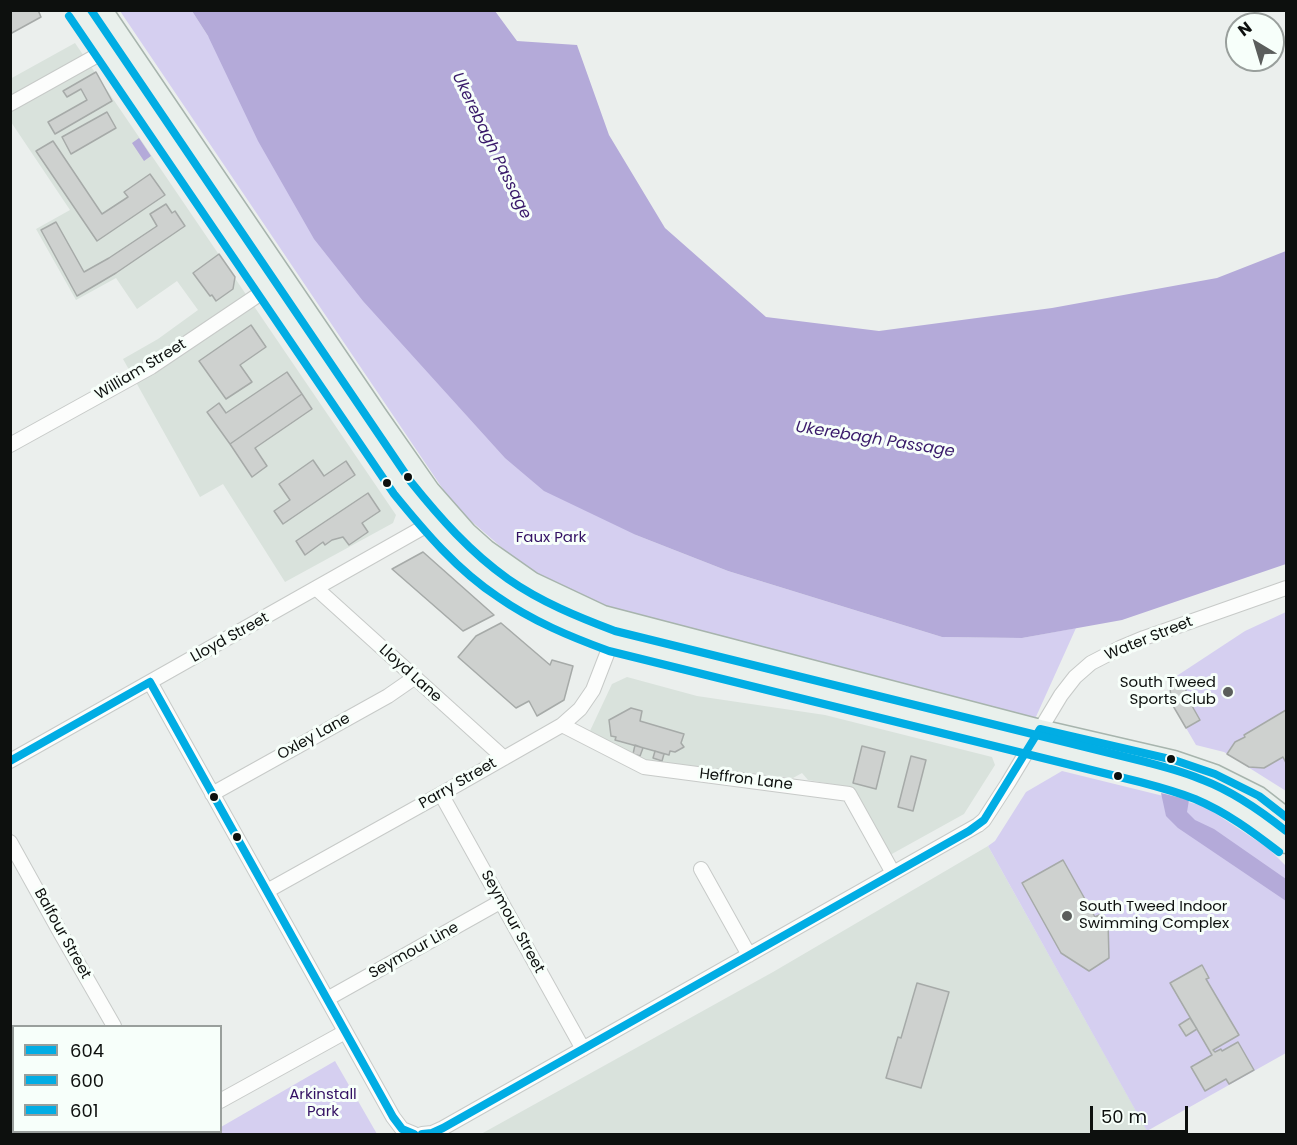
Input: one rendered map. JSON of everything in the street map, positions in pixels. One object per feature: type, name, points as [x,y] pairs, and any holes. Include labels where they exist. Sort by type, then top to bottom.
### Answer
[{"type":"main road","points":[[78,10],[400,483],[431,524],[489,578],[531,606],[568,624],[612,641],[838,696],[1036,737],[1174,760],[1215,774],[1259,796],[1287,817]]},
{"type":"main road","points":[[103,10],[410,464],[447,511],[486,549],[533,582],[603,615],[1036,737],[1187,784],[1238,809],[1287,844]]},
{"type":"street","points":[[10,104],[105,51]]},
{"type":"street","name":"William Street","points":[[10,445],[151,367],[267,289]]},
{"type":"street","name":"Lloyd Street","points":[[10,761],[431,524],[447,511]]},
{"type":"street","name":"Water Street","points":[[422,1134],[443,1128],[969,831],[984,820],[1061,695],[1090,663],[1144,638],[1287,588]]},
{"type":"street","name":"Lloyd Lane","points":[[317,589],[504,758]]},
{"type":"street","name":"Parry Street","points":[[267,891],[562,725],[580,709],[593,690],[612,641]]},
{"type":"street","name":"Oxley Lane","points":[[212,794],[388,696],[414,678]]},
{"type":"street","points":[[150,682],[397,1124],[407,1132],[414,1134]]},
{"type":"street","name":"Heffron Lane","points":[[562,725],[644,767],[849,794],[893,873]]},
{"type":"street","name":"Seymour Street","points":[[441,794],[583,1049]]},
{"type":"street","name":"Balfour Street","points":[[10,842],[113,1025]]},
{"type":"street","points":[[701,869],[749,955]]},
{"type":"street","name":"Seymour Line","points":[[327,999],[500,902]]},
{"type":"street","points":[[222,1100],[345,1032]]},
{"type":"shaded area","points":[[75,43],[396,515],[393,523],[285,582],[223,484],[200,497],[123,359],[158,339],[198,310],[177,281],[137,309],[116,278],[76,300],[36,229],[70,210],[11,122],[10,79]]},
{"type":"shaded area","points":[[627,677],[697,696],[825,715],[992,757],[995,765],[964,814],[890,855],[849,787],[808,780],[802,773],[793,778],[642,761],[589,733],[612,684]]},
{"type":"shaded area","points":[[988,846],[1149,1134],[481,1134],[773,972]]},
{"type":"green space","name":"Faux Park","points":[[120,11],[192,11],[208,36],[636,535],[728,571],[942,637],[1022,638],[1076,628],[1035,719],[610,608],[530,572],[455,507]]},
{"type":"green space","name":"South Tweed Sports Club","points":[[1286,612],[1286,791],[1224,752],[1196,745],[1172,704],[1169,681],[1245,631]]},
{"type":"green space","points":[[1062,771],[1204,806],[1268,848],[1286,866],[1286,1053],[1147,1131],[988,846],[995,841],[1026,792]]},
{"type":"green space","name":"Arkinstall Park","points":[[335,1061],[377,1134],[207,1134],[222,1133],[222,1126]]},
{"type":"water","name":"Ukerebagh Passage","points":[[192,11],[495,11],[517,41],[577,45],[609,135],[665,228],[766,317],[879,331],[1052,308],[1217,278],[1286,251],[1286,564],[1122,620],[1022,638],[942,637],[728,571],[636,535],[544,491],[505,458],[363,301],[314,239],[258,141],[208,36]]},
{"type":"water","points":[[139,138],[151,156],[144,161],[132,143]]},
{"type":"water","points":[[1161,793],[1189,800],[1187,812],[1195,820],[1214,829],[1286,879],[1286,901],[1178,828],[1166,816]]},
{"type":"building","points":[[10,10],[38,10],[41,17],[10,34]]},
{"type":"building","points":[[96,72],[112,101],[55,134],[48,122],[87,100],[81,89],[67,97],[63,91]]},
{"type":"building","points":[[107,112],[116,128],[71,154],[62,137]]},
{"type":"building","points":[[53,141],[102,214],[128,197],[124,192],[150,174],[165,195],[97,241],[36,151]]},
{"type":"building","points":[[166,204],[172,213],[175,211],[185,226],[116,273],[77,296],[41,230],[56,222],[84,272],[157,226],[150,214]]},
{"type":"building","points":[[219,254],[235,277],[233,289],[216,301],[193,273]]},
{"type":"building","points":[[251,325],[266,347],[240,365],[252,382],[226,399],[199,361]]},
{"type":"building","points":[[287,372],[302,394],[230,444],[207,412],[219,403],[226,413]]},
{"type":"building","points":[[302,394],[312,409],[255,448],[267,466],[252,477],[230,444]]},
{"type":"building","points":[[313,460],[324,476],[346,461],[355,475],[283,524],[274,511],[290,500],[279,484]]},
{"type":"building","points":[[368,493],[380,511],[362,523],[368,532],[349,545],[343,537],[325,545],[323,542],[305,555],[296,541]]},
{"type":"building","points":[[423,552],[494,615],[463,631],[392,569]]},
{"type":"building","points":[[501,623],[550,665],[552,660],[573,666],[564,700],[537,716],[529,701],[516,708],[458,657],[476,636]]},
{"type":"building","points":[[1184,678],[1187,697],[1200,720],[1186,728],[1172,704],[1169,681]]},
{"type":"building","points":[[631,708],[642,711],[640,721],[684,734],[681,743],[684,747],[675,752],[670,751],[669,755],[615,740],[616,737],[611,736],[609,720]]},
{"type":"building","points":[[1286,710],[1286,763],[1283,757],[1264,768],[1249,767],[1227,754],[1235,742],[1245,737],[1244,735]]},
{"type":"building","points":[[635,745],[643,748],[640,756],[633,754]]},
{"type":"building","points":[[862,746],[885,752],[876,789],[853,783]]},
{"type":"building","points":[[655,751],[664,754],[662,761],[653,758]]},
{"type":"building","points":[[911,756],[926,760],[913,811],[898,807]]},
{"type":"building","name":"South Tweed Indoor Swimming Complex","points":[[1063,860],[1095,917],[1099,915],[1108,921],[1109,958],[1089,971],[1061,953],[1022,883]]},
{"type":"building","points":[[1202,965],[1209,978],[1206,979],[1239,1035],[1213,1050],[1215,1052],[1221,1049],[1222,1051],[1238,1042],[1254,1070],[1229,1084],[1226,1079],[1205,1091],[1191,1067],[1212,1055],[1170,983]]},
{"type":"building","points":[[917,983],[949,992],[921,1088],[886,1078],[898,1037],[901,1038]]},
{"type":"building","points":[[1190,1018],[1197,1029],[1186,1036],[1179,1025]]},
{"type":"transit line","name":"601","points":[[91,10],[411,482],[456,534],[508,579],[547,602],[615,631],[1182,772],[1236,796],[1286,831]]},
{"type":"transit line","name":"600","points":[[69,16],[394,494],[455,563],[498,597],[552,628],[609,651],[1175,792],[1218,810],[1279,852]]},
{"type":"transit line","name":"604","points":[[150,682],[393,1117],[402,1129],[414,1134]]},
{"type":"transit line","name":"604","points":[[10,761],[150,682]]},
{"type":"transit line","name":"604","points":[[422,1134],[443,1128],[969,831],[984,820],[1040,729],[1174,760],[1215,774],[1259,796],[1286,817]]},
{"type":"place","name":"South Tweed Sports Club","points":[[1228,692]]},
{"type":"place","name":"South Tweed Indoor Swimming Complex","points":[[1067,916]]}]
